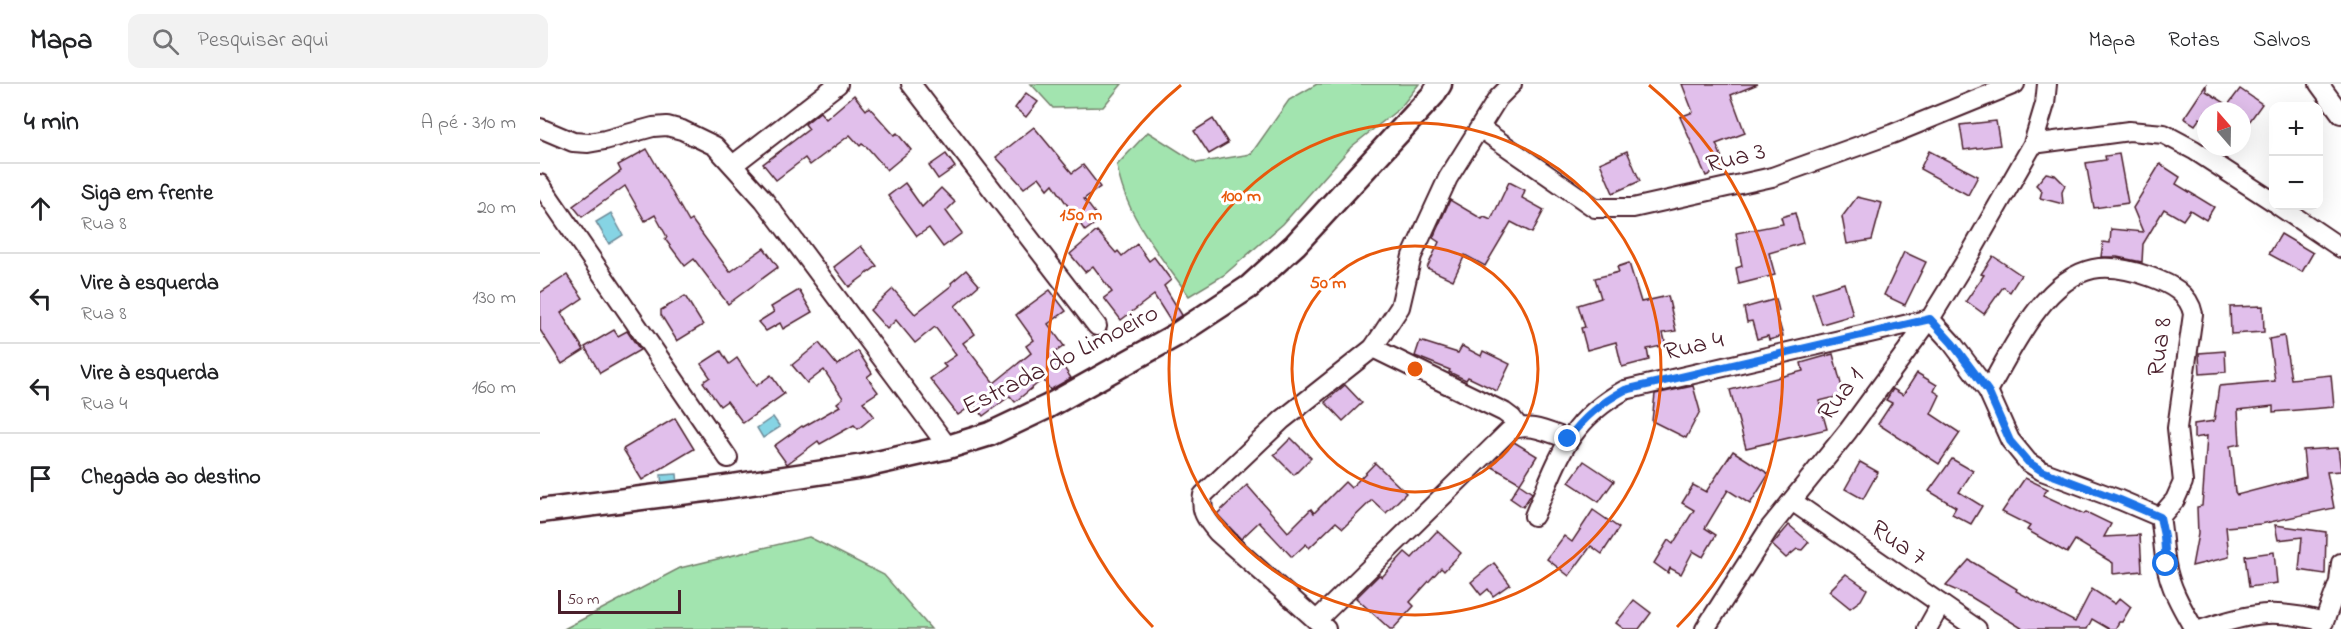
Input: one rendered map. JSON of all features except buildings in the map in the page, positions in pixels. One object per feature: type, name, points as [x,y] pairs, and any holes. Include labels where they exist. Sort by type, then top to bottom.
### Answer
[{"type":"street","points":[[733,165],[838,84]]},
{"type":"street","points":[[911,84],[1097,326]]},
{"type":"street","name":"Estrada do Limoeiro","points":[[540,511],[864,466],[948,447],[990,434],[1047,407],[1176,335],[1249,287],[1295,244],[1364,172],[1433,96],[1440,84]]},
{"type":"street","points":[[1512,84],[1498,98],[1448,178],[1412,256],[1400,307],[1373,348],[1282,420],[1203,495],[1201,507],[1206,519],[1217,532],[1321,625],[1490,448],[1509,431],[1518,426],[1530,427],[1568,439]]},
{"type":"street","name":"Rua 3","points":[[1480,128],[1595,208],[1633,207],[1772,177],[1892,134],[2016,84]]},
{"type":"street","name":"Rua 1","points":[[1705,629],[1769,529],[1848,431],[1930,319],[1973,249],[2032,144],[2045,104],[2047,84]]},
{"type":"street","points":[[2319,84],[2341,114]]},
{"type":"street","points":[[540,129],[573,142],[588,143],[652,127],[667,126],[682,130],[715,146],[764,200],[948,447]]},
{"type":"street","points":[[2032,144],[2129,131],[2164,134],[2194,150],[2269,199]]},
{"type":"street","points":[[540,184],[728,458]]},
{"type":"street","points":[[2284,210],[2341,248]]},
{"type":"street","name":"Rua 8","points":[[1988,391],[2028,326],[2052,293],[2069,279],[2094,269],[2131,270],[2160,280],[2183,293],[2191,304],[2193,315],[2177,428],[2183,482],[2175,500],[2160,517]]},
{"type":"street","points":[[1930,319],[1952,343],[1988,391],[2010,441],[2028,462],[2042,471],[2160,517],[2166,564],[2173,588],[2194,629]]},
{"type":"street","name":"Rua 4","points":[[1534,516],[1568,439],[1579,424],[1594,410],[1625,390],[1930,319]]},
{"type":"street","points":[[1373,348],[1504,412],[1518,426]]},
{"type":"street","name":"Rua 7","points":[[1792,501],[1977,629]]},
{"type":"street","points":[[2203,629],[2237,618],[2276,613],[2299,615],[2327,625],[2339,582],[2341,563]]},
{"type":"street","points":[[1927,629],[1941,604]]},
{"type":"green space","points":[[1031,84],[1122,84],[1103,107],[1053,108]]},
{"type":"green space","points":[[1317,84],[1419,84],[1400,108],[1351,147],[1283,224],[1224,275],[1189,296],[1135,218],[1127,201],[1117,165],[1148,132],[1197,163],[1251,154],[1289,100]]},
{"type":"green space","points":[[809,537],[884,575],[931,629],[564,629],[680,568]]},
{"type":"water","points":[[611,213],[623,235],[609,244],[596,222]]},
{"type":"water","points":[[773,417],[780,427],[763,438],[757,428]]},
{"type":"water","points":[[677,474],[678,486],[662,488],[661,475]]},
{"type":"route","points":[[1568,439],[1579,424],[1594,410],[1625,390],[1930,319],[1952,343],[1988,391],[2010,441],[2019,453],[2042,471],[2160,517],[2166,564]]}]
